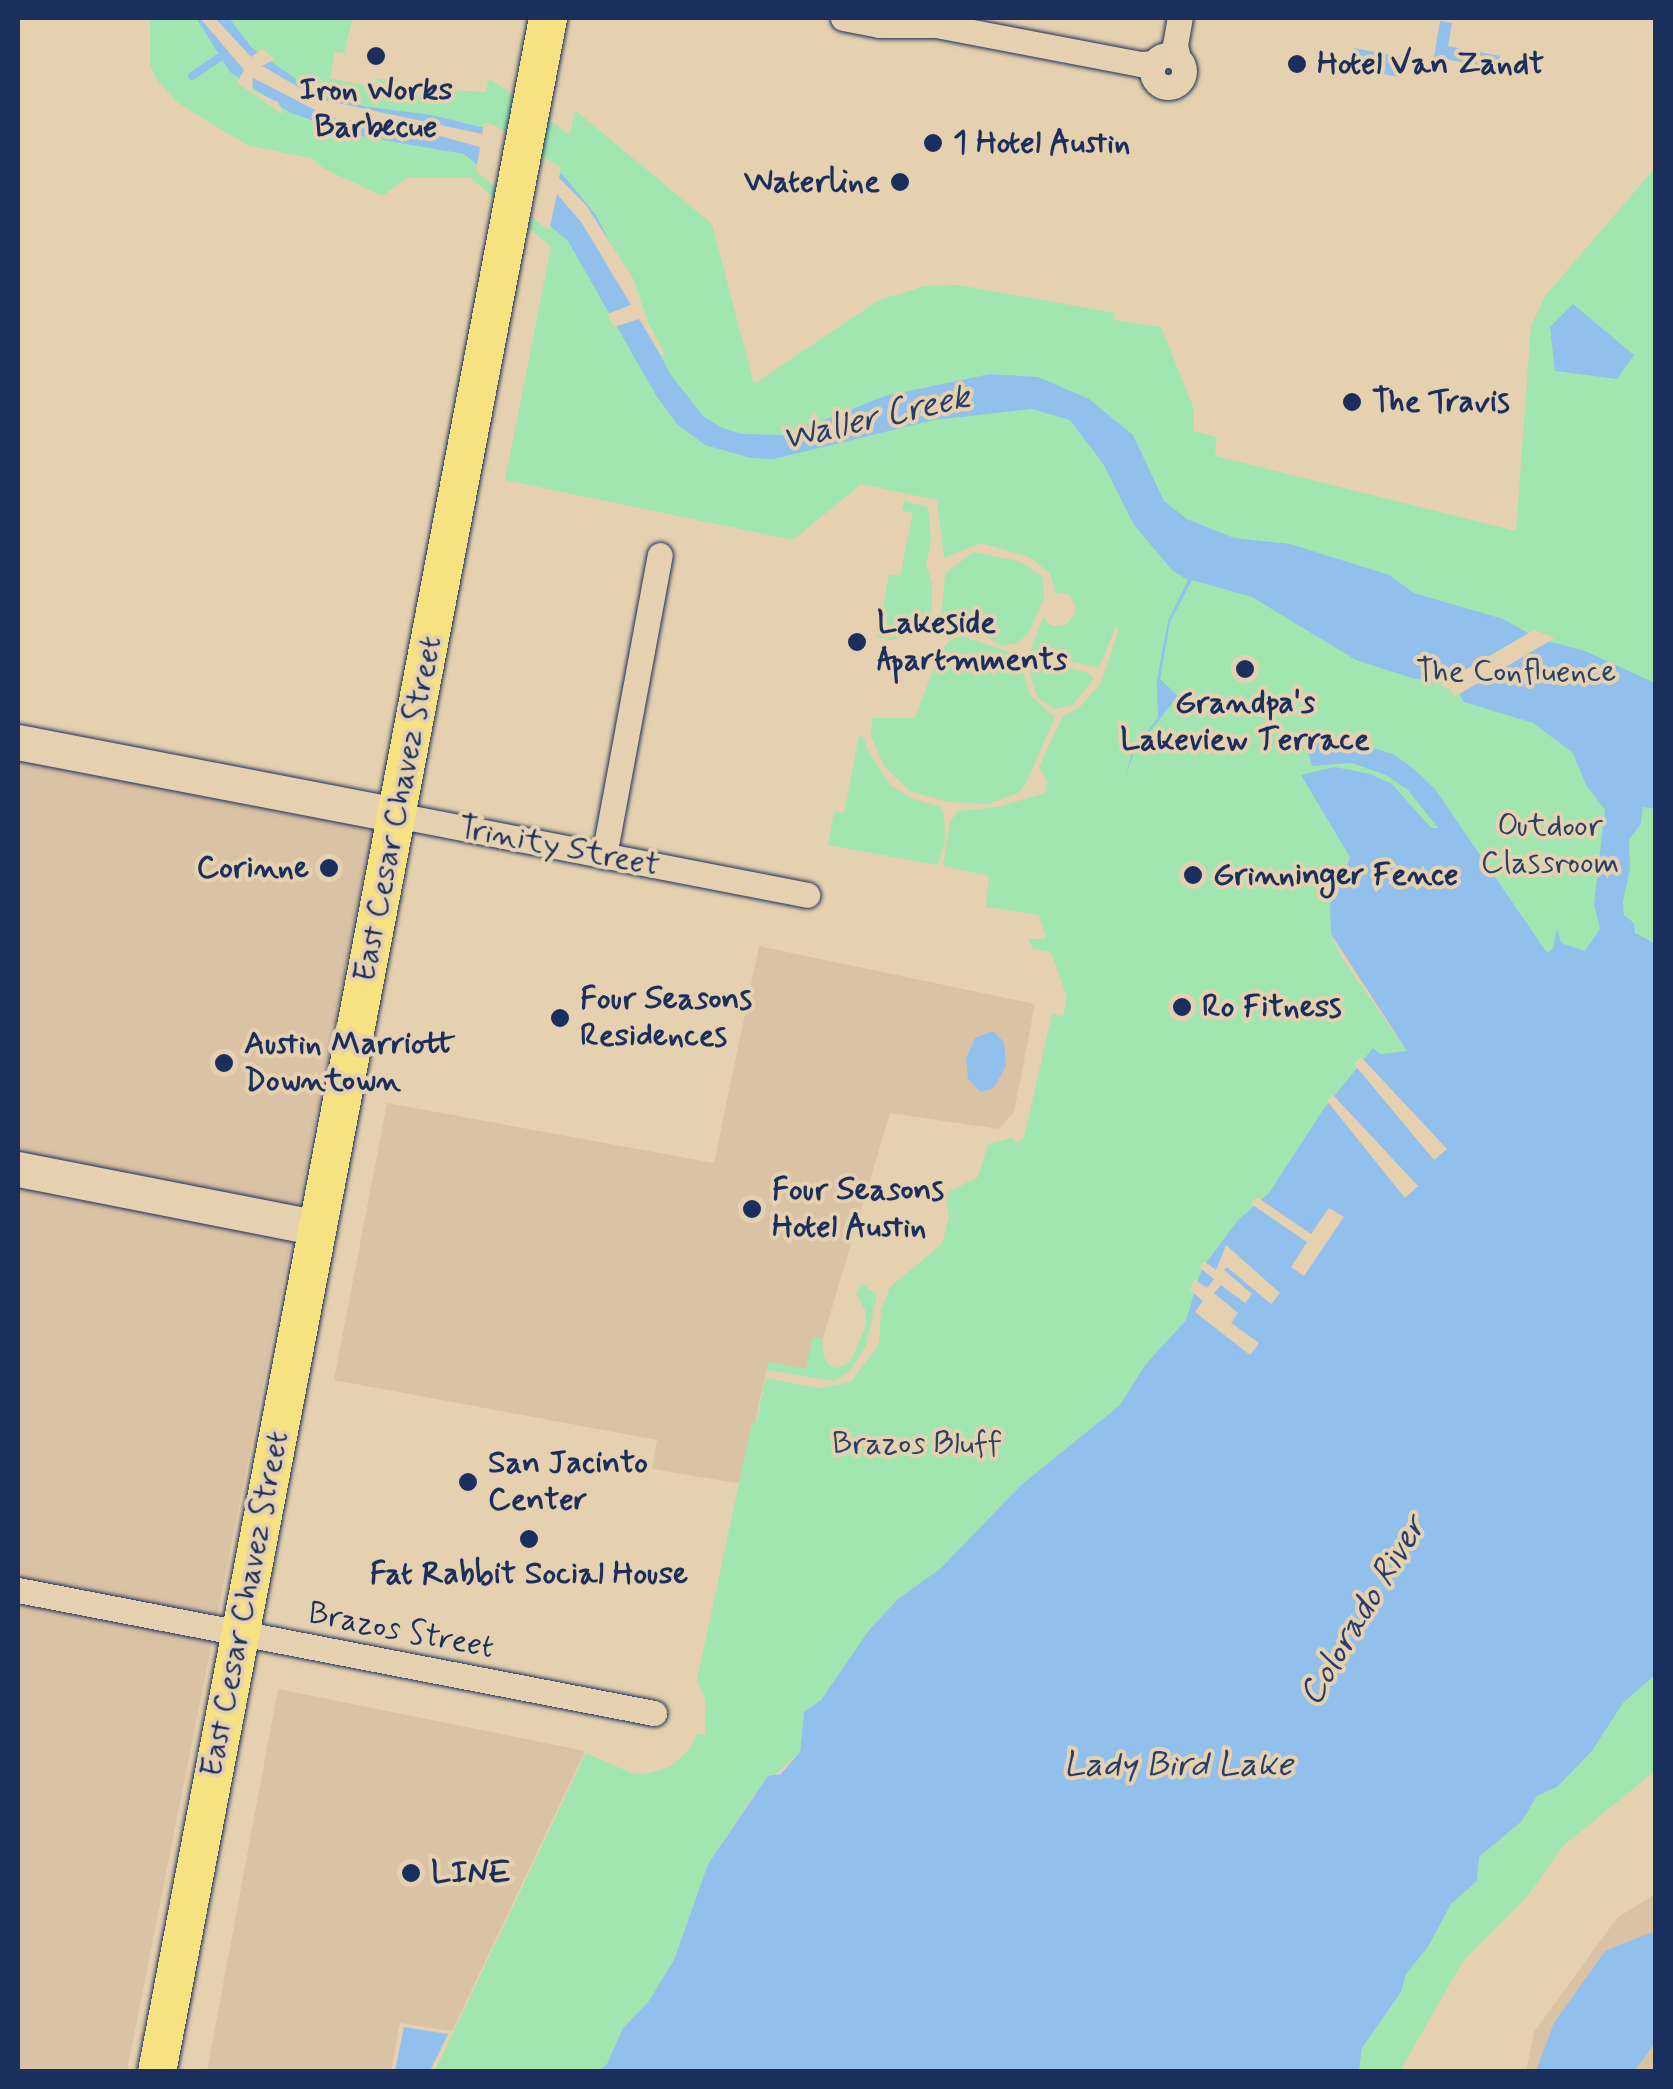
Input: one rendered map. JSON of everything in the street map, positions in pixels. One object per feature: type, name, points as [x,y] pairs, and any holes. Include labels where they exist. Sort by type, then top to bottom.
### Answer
[{"type":"main road","name":"East Cesar Chavez Street","points":[[156,2072],[548,18]]},
{"type":"main road","name":"Trinity Street","points":[[18,742],[396,816]]},
{"type":"main road","points":[[18,1169],[318,1228]]},
{"type":"street","points":[[843,18],[880,25],[936,25],[1161,60],[1180,18]]},
{"type":"street","points":[[604,856],[660,555]]},
{"type":"street","name":"Trinity Street","points":[[396,816],[807,895]]},
{"type":"street","name":"Brazos Street","points":[[18,1590],[654,1713]]},
{"type":"shaded area","points":[[18,761],[373,829],[127,2071],[18,2071]]},
{"type":"shaded area","points":[[759,946],[1035,1004],[1014,1112],[999,1129],[890,1113],[812,1375],[767,1367],[742,1484],[652,1469],[657,1440],[334,1380],[387,1103],[714,1163]]},
{"type":"shaded area","name":"LINE","points":[[278,1689],[585,1751],[452,2031],[400,2023],[391,2071],[207,2071]]},
{"type":"shaded area","points":[[1655,1894],[1655,2071],[1526,2072],[1534,2032],[1617,1918]]},
{"type":"green space","points":[[150,18],[353,18],[344,53],[335,52],[330,78],[375,88],[377,78],[429,89],[486,92],[489,78],[570,135],[575,110],[712,224],[754,384],[879,300],[925,286],[958,285],[1115,313],[1114,320],[1161,327],[1194,409],[1193,431],[1217,437],[1215,456],[1516,531],[1531,325],[1546,295],[1655,168],[1655,1070],[1550,967],[1431,817],[1439,829],[1352,853],[1337,878],[1331,934],[1342,958],[1407,1051],[1380,1054],[1372,1049],[1269,1193],[1238,1220],[1202,1268],[1186,1320],[1145,1365],[1120,1405],[1021,1485],[941,1568],[898,1599],[869,1630],[821,1700],[804,1712],[800,1752],[756,1792],[708,1864],[674,1960],[648,2002],[623,2028],[607,2065],[598,2071],[435,2071],[586,1753],[631,1773],[647,1774],[670,1767],[689,1750],[697,1734],[705,1735],[705,1699],[697,1680],[752,1422],[756,1423],[766,1378],[819,1388],[851,1382],[879,1344],[881,1311],[890,1287],[942,1244],[949,1217],[946,1193],[978,1177],[988,1144],[1012,1138],[1018,1143],[1024,1137],[1052,1014],[1063,1016],[1067,997],[1051,952],[1033,949],[1028,939],[1046,939],[1039,915],[986,907],[989,876],[943,866],[950,822],[958,811],[998,807],[1045,793],[1047,782],[1039,767],[1063,716],[1079,708],[1101,683],[1119,629],[1116,626],[1099,668],[1030,652],[1043,618],[1052,626],[1066,625],[1076,612],[1069,594],[1055,593],[1050,573],[1029,557],[981,543],[944,558],[937,500],[861,484],[793,540],[505,480],[551,247],[471,178],[407,178],[382,196],[323,168],[314,159],[247,145],[178,103],[157,80],[150,66]]},
{"type":"green space","points":[[904,501],[928,507],[931,539],[926,566],[932,582],[932,609],[929,621],[917,634],[891,640],[877,638],[889,574],[900,576],[913,513],[902,510]]},
{"type":"green space","points":[[974,552],[1021,562],[1043,577],[1044,598],[1029,632],[1017,644],[1002,645],[970,630],[940,634],[945,573]]},
{"type":"green space","points":[[962,636],[1018,655],[1030,695],[1055,717],[1026,783],[1018,793],[988,804],[948,802],[910,791],[884,766],[871,736],[872,718],[915,718],[939,654],[949,641]]},
{"type":"green space","points":[[1026,659],[1094,678],[1073,705],[1054,709],[1037,697]]},
{"type":"green space","points":[[859,736],[864,737],[869,753],[890,785],[913,799],[940,807],[945,841],[937,865],[828,845],[834,811],[844,813]]},
{"type":"green space","points":[[862,1284],[877,1295],[866,1345],[850,1371],[834,1381],[767,1370],[769,1362],[806,1369],[813,1337],[822,1338],[824,1357],[831,1367],[850,1362],[866,1326],[866,1312],[856,1293]]},
{"type":"green space","points":[[1655,1675],[1655,1771],[1563,1846],[1527,1897],[1463,1961],[1400,2071],[1359,2072],[1362,2048],[1401,1992],[1406,1974],[1428,1947],[1451,1904],[1477,1881],[1479,1857],[1522,1821],[1537,1796],[1557,1787],[1592,1751],[1623,1703]]},
{"type":"water","name":"Lady Bird Lake","points":[[196,18],[229,18],[252,48],[309,88],[363,106],[431,115],[494,130],[563,175],[596,215],[626,274],[644,325],[671,375],[703,416],[720,427],[741,434],[786,435],[885,396],[990,374],[1038,377],[1089,399],[1133,435],[1164,501],[1187,519],[1234,538],[1290,544],[1389,575],[1414,593],[1503,619],[1539,639],[1585,651],[1655,683],[1655,809],[1643,807],[1641,824],[1629,839],[1630,868],[1623,902],[1624,915],[1634,923],[1635,933],[1656,944],[1655,1675],[1623,1703],[1592,1751],[1557,1787],[1537,1796],[1522,1821],[1479,1857],[1477,1881],[1451,1904],[1428,1947],[1406,1974],[1401,1992],[1362,2048],[1359,2071],[598,2071],[607,2064],[623,2028],[648,2002],[674,1960],[708,1864],[768,1776],[781,1774],[800,1752],[804,1712],[821,1700],[869,1630],[898,1599],[941,1568],[1021,1485],[1120,1405],[1145,1365],[1186,1320],[1202,1268],[1238,1220],[1269,1193],[1323,1110],[1373,1048],[1380,1054],[1407,1051],[1331,934],[1330,904],[1350,857],[1301,775],[1335,767],[1370,774],[1392,784],[1431,828],[1438,828],[1408,790],[1386,775],[1352,763],[1312,766],[1306,743],[1349,741],[1393,754],[1414,769],[1435,789],[1547,953],[1553,949],[1557,928],[1561,943],[1585,951],[1600,929],[1594,904],[1605,810],[1586,785],[1573,753],[1533,723],[1464,702],[1453,684],[1412,678],[1356,660],[1252,597],[1192,580],[1170,622],[1160,679],[1178,696],[1135,750],[1126,774],[1133,749],[1158,718],[1157,680],[1168,621],[1188,580],[1173,571],[1134,525],[1104,465],[1070,420],[1032,409],[934,420],[774,459],[751,458],[705,445],[677,424],[657,397],[568,241],[464,154],[349,134],[289,112],[230,72]]},
{"type":"water","points":[[1440,21],[1452,23],[1448,46],[1500,56],[1498,69],[1434,57]]},
{"type":"water","points":[[1354,48],[1406,58],[1402,78],[1350,68]]},
{"type":"water","points":[[1573,304],[1634,355],[1617,379],[1555,371],[1550,327]]},
{"type":"water","points":[[993,1031],[1004,1042],[1006,1066],[994,1088],[980,1092],[968,1079],[966,1059],[975,1038]]},
{"type":"water","points":[[1650,1933],[1655,1936],[1655,2042],[1635,2071],[1536,2071],[1554,2023],[1605,1951]]},
{"type":"water","points":[[404,2027],[448,2034],[430,2071],[395,2071]]},
{"type":"pier","points":[[200,18],[215,18],[251,57],[262,49],[275,59],[262,66],[319,99],[482,134],[484,122],[561,168],[559,178],[586,205],[634,280],[648,323],[665,353],[661,355],[639,319],[614,327],[607,314],[631,305],[582,223],[557,194],[549,231],[476,171],[480,147],[436,135],[329,117],[253,78],[252,90],[278,102],[284,115],[237,83],[244,70]]},
{"type":"pier","points":[[1534,630],[1555,638],[1454,697],[1450,689],[1439,685]]},
{"type":"pier","points":[[1361,1057],[1447,1149],[1434,1160],[1354,1064]]},
{"type":"pier","points":[[1333,1095],[1418,1186],[1405,1198],[1327,1101]]},
{"type":"pier","points":[[1257,1197],[1311,1234],[1329,1208],[1344,1217],[1304,1276],[1291,1267],[1307,1242],[1250,1203]]},
{"type":"pier","points":[[1226,1245],[1280,1293],[1271,1304],[1227,1267],[1224,1270],[1252,1294],[1245,1303],[1221,1285],[1214,1293],[1238,1313],[1231,1323],[1259,1343],[1250,1355],[1195,1312],[1203,1301],[1190,1290],[1194,1279],[1207,1288],[1214,1279],[1199,1267],[1204,1261],[1216,1270]]},
{"type":"waterway","points":[[192,76],[219,58]]},
{"type":"place","name":"Iron Works Barbecue","points":[[376,56]]},
{"type":"place","name":"Hotel Van Zandt","points":[[1297,64]]},
{"type":"place","name":"1 Hotel Austin","points":[[933,143]]},
{"type":"place","name":"Waterline","points":[[900,182]]},
{"type":"place","name":"The Travis","points":[[1352,402]]},
{"type":"place","name":"Lakeside Apartmments","points":[[857,642]]},
{"type":"place","name":"Grandpa's Lakeview Terrace","points":[[1245,669]]},
{"type":"place","name":"Corinne","points":[[329,868]]},
{"type":"place","name":"Grinninger Fence","points":[[1193,875]]},
{"type":"place","name":"Ro Fitness","points":[[1182,1007]]},
{"type":"place","name":"Four Seasons Residences","points":[[560,1018]]},
{"type":"place","name":"Austin Marriott Downtown","points":[[224,1063]]},
{"type":"place","name":"Four Seasons Hotel Austin","points":[[752,1209]]},
{"type":"place","name":"San Jacinto Center","points":[[468,1482]]},
{"type":"place","name":"Fat Rabbit Social House","points":[[529,1539]]},
{"type":"place","name":"LINE","points":[[411,1873]]},
{"type":"water label","name":"Waller Creek","points":[[876,418]]},
{"type":"water label","name":"Colorado River","points":[[1363,1611]]},
{"type":"park label","name":"The Confluence","points":[[1516,672]]},
{"type":"park label","name":"Outdoor Classroom","points":[[1550,846]]},
{"type":"park label","name":"Brazos Bluff","points":[[917,1444]]}]
